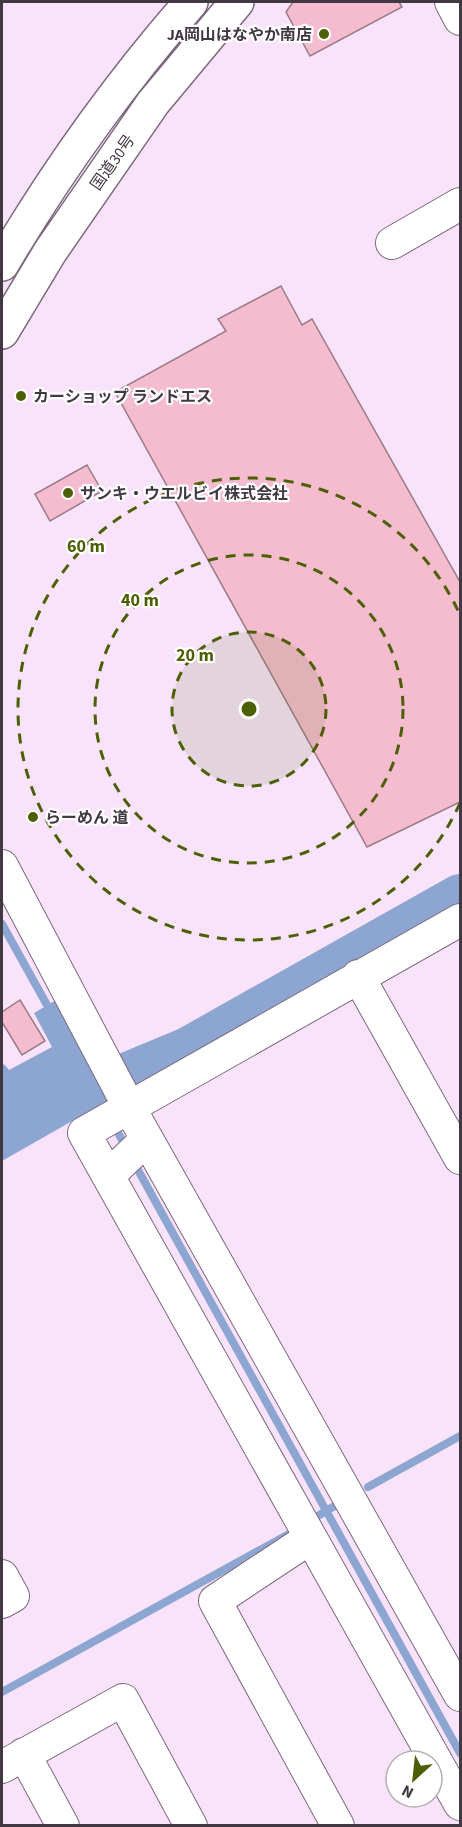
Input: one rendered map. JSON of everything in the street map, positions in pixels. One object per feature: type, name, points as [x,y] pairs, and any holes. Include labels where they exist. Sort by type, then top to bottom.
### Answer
[{"type":"highway","points":[[2,264],[57,175],[126,81],[191,2]]},
{"type":"highway","name":"国道30号","points":[[2,332],[50,252],[153,103],[237,2]]},
{"type":"street","points":[[451,2],[460,20]]},
{"type":"street","points":[[392,243],[460,204]]},
{"type":"street","points":[[2,866],[143,1142],[460,1695]]},
{"type":"street","points":[[460,920],[84,1133],[111,1173],[310,1538],[460,1804]]},
{"type":"street","points":[[358,976],[460,1158]]},
{"type":"street","points":[[111,1173],[143,1142]]},
{"type":"street","points":[[310,1538],[215,1601],[338,1826]]},
{"type":"street","points":[[2,1576],[13,1596],[2,1602]]},
{"type":"street","points":[[63,1826],[13,1760],[123,1700],[191,1826]]},
{"type":"water","points":[[58,999],[89,1048],[85,1058],[109,1100],[2,1161],[2,1066],[4,1064],[9,1070],[52,1047],[34,1013]]},
{"type":"building","name":"JA岡山はなやか南店","points":[[293,2],[399,2],[402,7],[310,56],[286,12]]},
{"type":"building","points":[[281,286],[302,325],[312,319],[460,582],[460,802],[367,847],[115,392],[226,331],[218,319]]},
{"type":"building","name":"サンキ・ウエルビイ株式会社","points":[[87,465],[102,491],[50,521],[35,494]]},
{"type":"building","points":[[20,1000],[45,1041],[22,1055],[2,1022],[2,1012]]},
{"type":"waterway","points":[[128,1075],[188,1050],[460,897]]},
{"type":"waterway","points":[[2,924],[52,1014]]},
{"type":"waterway","points":[[126,1058],[161,1061]]},
{"type":"waterway","points":[[113,1124],[126,1147]]},
{"type":"waterway","points":[[133,1161],[460,1753]]},
{"type":"waterway","points":[[368,1487],[460,1436]]},
{"type":"waterway","points":[[316,1517],[338,1504]]},
{"type":"waterway","points":[[2,1692],[289,1534]]},
{"type":"place","name":"JA岡山はなやか南店","points":[[324,34]]},
{"type":"place","name":"カーショップ ランドエス","points":[[21,396]]},
{"type":"place","name":"サンキ・ウエルビイ株式会社","points":[[68,493]]},
{"type":"place","name":"らーめん 道","points":[[33,817]]}]
